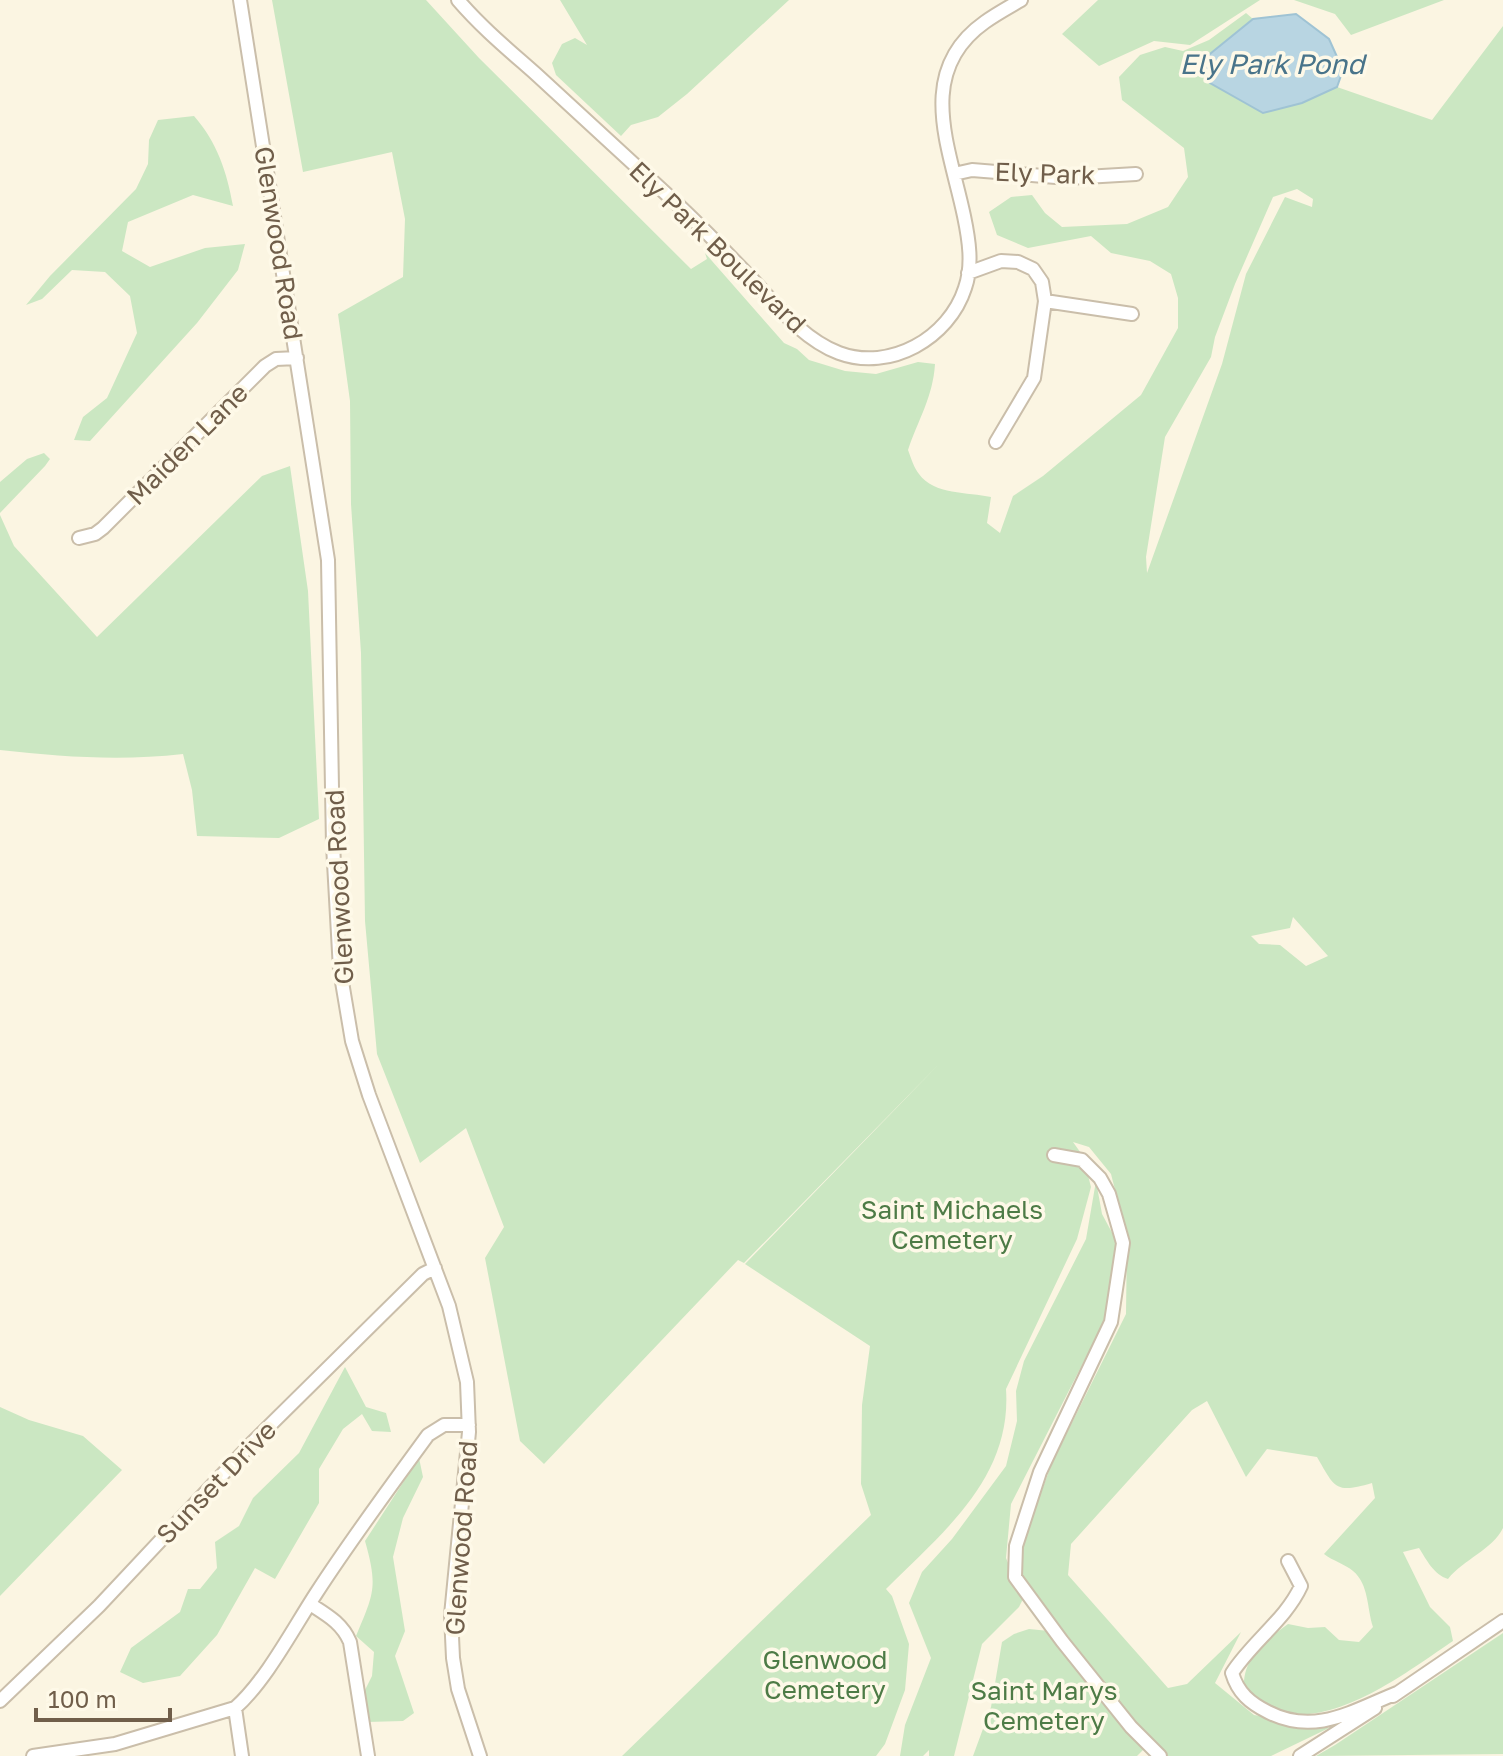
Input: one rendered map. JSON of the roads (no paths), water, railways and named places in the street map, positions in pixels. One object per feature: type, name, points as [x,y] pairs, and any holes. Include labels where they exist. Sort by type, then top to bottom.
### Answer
[{"type":"street","name":"Glenwood Road","points":[[240,0],[328,560],[333,845],[340,970],[352,1041],[369,1095],[449,1306],[467,1382],[469,1425],[451,1615],[458,1689],[480,1756]]},
{"type":"street","name":"Ely Park Boulevard","points":[[458,0],[497,40],[677,203],[796,326],[823,345],[851,356],[875,358],[921,343],[944,325],[956,310],[968,273],[969,239],[943,129],[941,107],[947,70],[965,39],[984,22],[1021,0]]},
{"type":"street","name":"Ely Park","points":[[954,174],[972,170],[1048,178],[1136,174]]},
{"type":"street","points":[[968,273],[1001,261],[1018,262],[1033,269],[1042,282],[1045,301],[1034,378],[996,442]]},
{"type":"street","points":[[1045,301],[1132,314]]},
{"type":"street","name":"Maiden Lane","points":[[79,538],[95,534],[103,528],[265,366],[276,359],[297,358]]},
{"type":"street","points":[[1054,1155],[1082,1160],[1100,1178],[1109,1194],[1123,1243],[1111,1322],[1040,1472],[1016,1546],[1015,1577],[1133,1729],[1160,1756]]},
{"type":"street","name":"Sunset Drive","points":[[0,1701],[99,1606],[251,1444],[423,1274],[435,1268]]},
{"type":"street","points":[[33,1756],[116,1750],[235,1708],[261,1676],[346,1548],[428,1435],[444,1425],[469,1425]]},
{"type":"street","points":[[1288,1561],[1301,1586],[1295,1599],[1243,1655],[1232,1673],[1237,1690],[1258,1707],[1286,1722],[1310,1724],[1329,1721],[1397,1693]]},
{"type":"street","points":[[310,1604],[337,1622],[350,1642],[368,1756]]},
{"type":"street","points":[[1300,1756],[1503,1621]]},
{"type":"street","points":[[235,1708],[242,1756]]},
{"type":"water","name":"Ely Park Pond","points":[[1296,14],[1329,39],[1343,70],[1337,87],[1302,103],[1263,113],[1210,83],[1200,62],[1253,19]]},
{"type":"park label","name":"Saint Michaels Cemetery","points":[[952,1224]]},
{"type":"park label","name":"Glenwood Cemetery","points":[[825,1674]]},
{"type":"park label","name":"Saint Marys Cemetery","points":[[1044,1705]]}]
